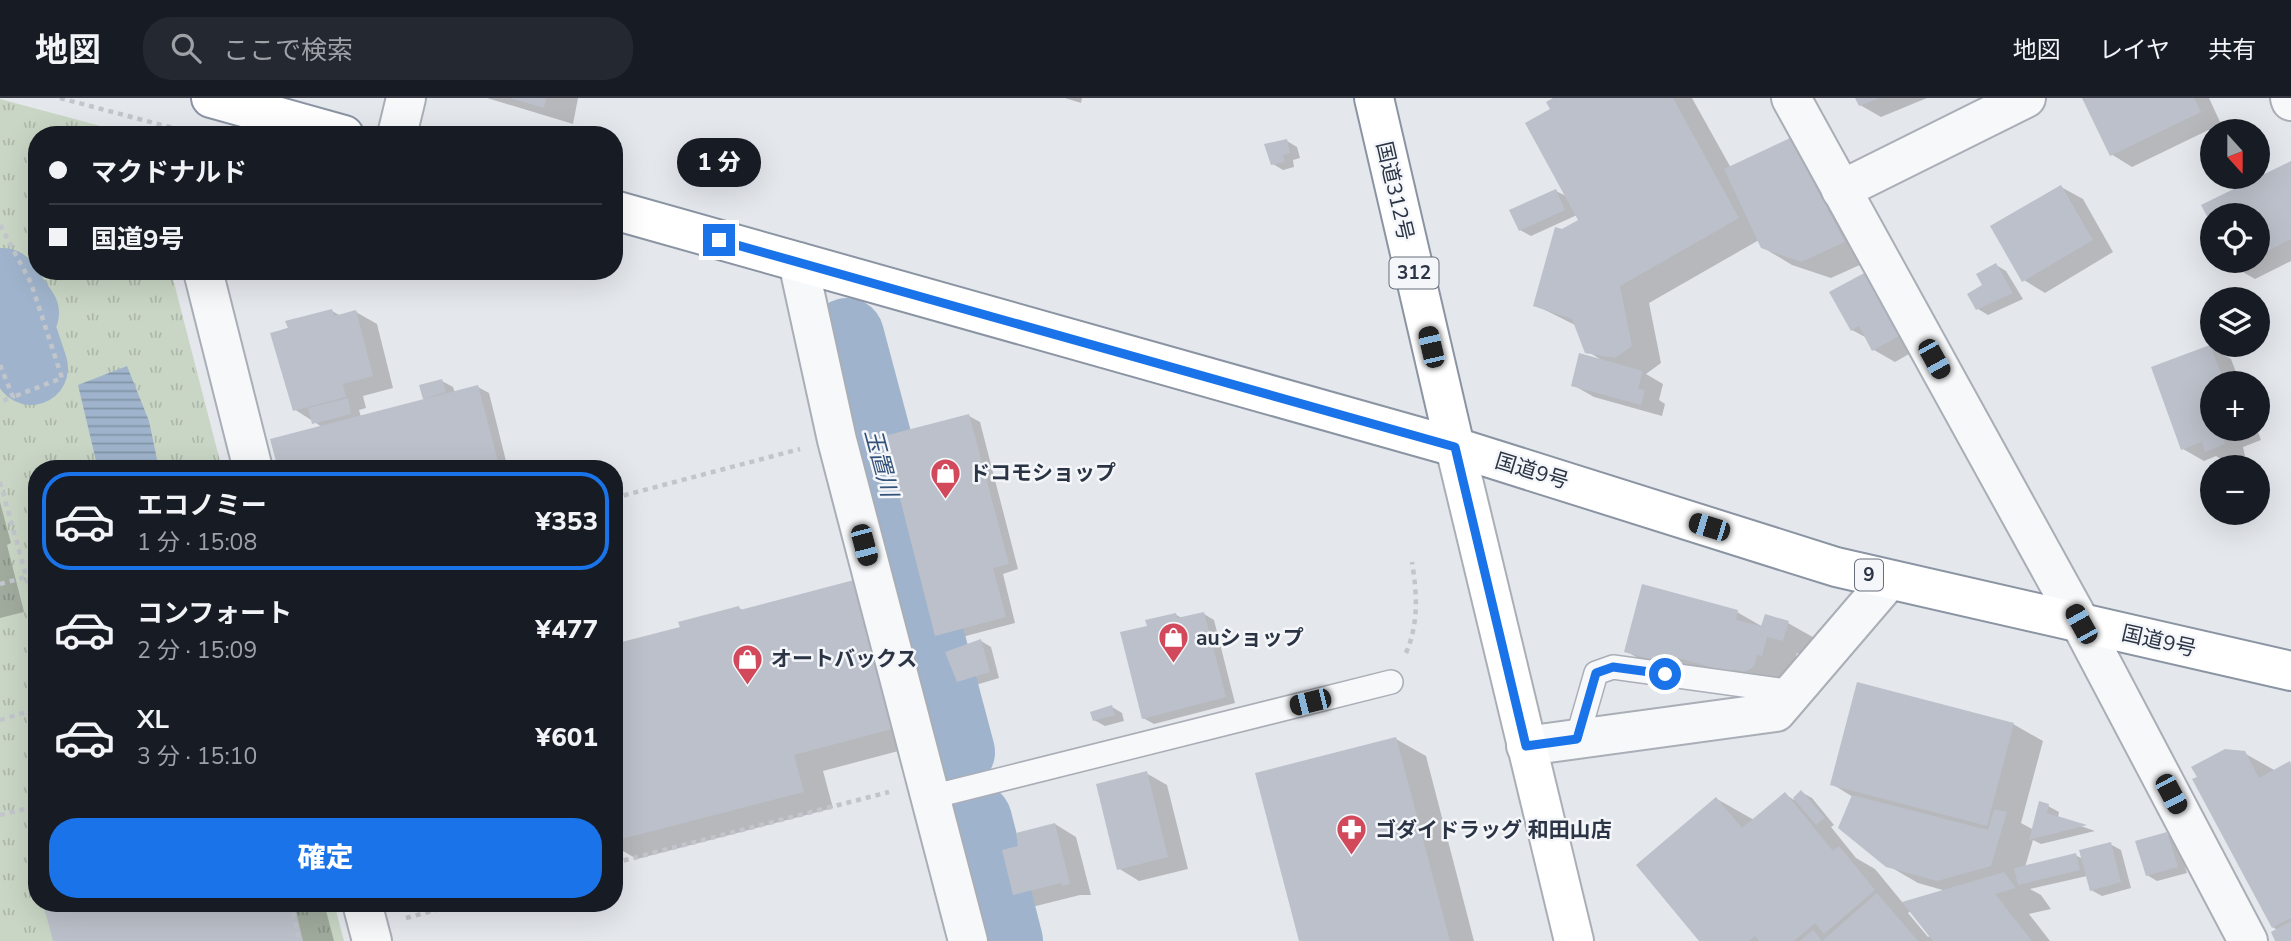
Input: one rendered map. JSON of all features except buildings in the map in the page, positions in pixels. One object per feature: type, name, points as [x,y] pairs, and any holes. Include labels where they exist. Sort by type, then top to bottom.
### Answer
[{"type":"main road","points":[[211,98],[258,123],[280,126]]},
{"type":"main road","name":"国道312号","points":[[1374,98],[1574,941]]},
{"type":"main road","name":"国道9号","points":[[623,213],[1455,447],[1836,567],[2291,671]]},
{"type":"street","points":[[399,126],[406,98]]},
{"type":"street","points":[[1791,98],[2081,624],[2248,941]]},
{"type":"street","points":[[1841,190],[2026,98]]},
{"type":"street","points":[[798,262],[837,440],[968,941]]},
{"type":"street","points":[[205,280],[251,460]]},
{"type":"street","points":[[1526,746],[1776,712],[1889,580]]},
{"type":"lane","points":[[1577,739],[1596,673],[1613,667],[1794,692]]},
{"type":"lane","points":[[929,789],[1391,682]]},
{"type":"path","points":[[60,98],[165,126]]},
{"type":"path","points":[[0,225],[28,278]]},
{"type":"path","points":[[0,402],[62,378],[29,280]]},
{"type":"path","points":[[0,365],[13,397]]},
{"type":"path","points":[[623,496],[837,440]]},
{"type":"path","points":[[0,482],[28,573]]},
{"type":"path","points":[[1391,682],[1408,649],[1415,620],[1417,592],[1412,562]]},
{"type":"path","points":[[0,584],[28,576]]},
{"type":"path","points":[[0,720],[28,713]]},
{"type":"path","points":[[623,861],[929,789]]},
{"type":"path","points":[[0,815],[28,808]]},
{"type":"path","points":[[293,912],[299,941]]},
{"type":"path","points":[[368,924],[422,912]]},
{"type":"green space","points":[[0,99],[100,126],[28,126],[28,280],[173,280],[220,460],[28,460],[28,912],[336,912],[344,941],[0,941]]},
{"type":"water","points":[[127,366],[149,421],[157,460],[96,460],[78,385]]},
{"type":"waterway","points":[[0,287],[3,285],[22,313],[16,323],[31,368]]},
{"type":"waterway","name":"玉置川","points":[[847,335],[958,752]]},
{"type":"waterway","name":"玉置川","points":[[975,820],[1006,941]]},
{"type":"place","name":"ドコモショップ","points":[[946,500]]},
{"type":"place","name":"auショップ","points":[[1173,665]]},
{"type":"place","name":"オートバックス","points":[[748,686]]},
{"type":"place","name":"ゴダイドラッグ 和田山店","points":[[1352,857]]},
{"type":"route","points":[[719,240],[1455,447],[1526,746],[1577,739],[1596,673],[1613,667],[1665,674]]}]
